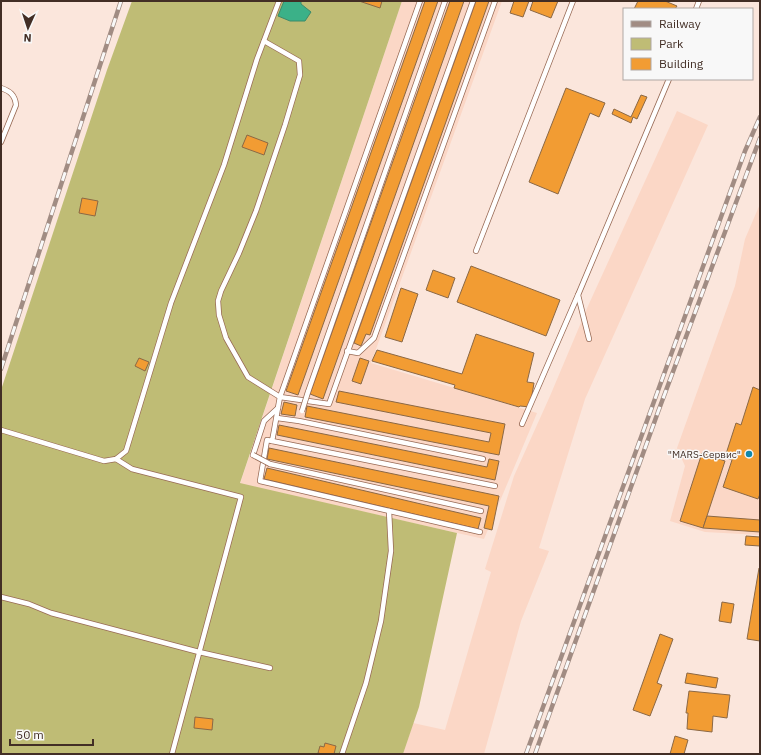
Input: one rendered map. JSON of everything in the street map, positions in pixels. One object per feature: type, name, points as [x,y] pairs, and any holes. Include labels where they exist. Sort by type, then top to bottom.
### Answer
[{"type":"lane","points":[[1,430],[104,461],[116,459],[126,451],[171,303],[224,165],[257,59],[279,1]]},
{"type":"lane","points":[[272,441],[280,397],[420,1]]},
{"type":"lane","points":[[299,421],[445,1]]},
{"type":"lane","points":[[264,40],[299,61],[300,75],[256,211],[239,253],[221,291],[218,301],[219,315],[226,338],[248,377],[280,397],[328,404],[473,1]]},
{"type":"lane","points":[[347,351],[358,353],[374,338],[496,1]]},
{"type":"lane","points":[[476,251],[573,1]]},
{"type":"lane","points":[[522,424],[669,80]]},
{"type":"lane","points":[[1,88],[11,92],[14,96],[16,105],[1,142]]},
{"type":"lane","points":[[578,295],[589,339]]},
{"type":"lane","points":[[278,408],[264,421],[253,455],[270,464],[481,510]]},
{"type":"lane","points":[[277,418],[299,421],[483,459]]},
{"type":"lane","points":[[480,532],[260,481],[267,440],[495,486]]},
{"type":"lane","points":[[116,459],[132,469],[241,497],[172,754]]},
{"type":"lane","points":[[342,754],[366,683],[381,621],[391,551],[389,511]]},
{"type":"lane","points":[[1,597],[29,604],[50,613],[199,652],[270,668]]},
{"type":"shaded area","points":[[284,1],[301,1],[301,4],[311,12],[305,21],[290,21],[278,16]]},
{"type":"shaded area","points":[[402,1],[502,1],[371,363],[537,413],[484,539],[240,484]]},
{"type":"shaded area","points":[[677,111],[708,125],[585,399],[539,548],[549,551],[521,621],[484,754],[403,754],[413,723],[445,730],[491,572],[485,569],[514,476],[588,306]]},
{"type":"shaded area","points":[[760,204],[760,535],[705,532],[670,521],[685,466],[677,448],[735,286],[745,239]]},
{"type":"green space","points":[[132,1],[402,1],[240,483],[457,533],[419,707],[403,754],[1,754],[1,390],[107,70]]},
{"type":"building","points":[[359,1],[382,1],[380,8]]},
{"type":"building","points":[[425,1],[438,1],[298,395],[286,391]]},
{"type":"building","points":[[450,1],[464,1],[323,399],[310,394]]},
{"type":"building","points":[[476,1],[489,1],[370,335],[366,334],[361,346],[354,343]]},
{"type":"building","points":[[514,1],[529,1],[523,17],[510,13]]},
{"type":"building","points":[[533,1],[558,1],[551,18],[530,10]]},
{"type":"building","points":[[638,1],[665,1],[677,6],[676,8],[634,8]]},
{"type":"building","points":[[566,88],[605,103],[599,117],[590,113],[558,194],[529,182]]},
{"type":"building","points":[[641,95],[647,97],[637,119],[633,117],[631,123],[612,114],[614,109],[631,117]]},
{"type":"building","points":[[247,135],[268,143],[264,155],[242,147]]},
{"type":"building","points":[[82,198],[98,201],[95,216],[79,213]]},
{"type":"building","points":[[471,266],[560,300],[546,336],[457,302]]},
{"type":"building","points":[[433,270],[455,278],[448,298],[426,290]]},
{"type":"building","points":[[401,288],[418,294],[402,342],[385,337]]},
{"type":"building","points":[[476,334],[534,353],[527,382],[534,383],[530,407],[519,407],[454,388],[455,385],[372,361],[377,350],[462,374]]},
{"type":"building","points":[[139,358],[149,362],[145,371],[135,366]]},
{"type":"building","points":[[360,358],[369,361],[361,384],[352,381]]},
{"type":"building","points":[[753,387],[760,390],[760,494],[758,499],[723,487],[732,460],[725,457],[736,423],[741,425]]},
{"type":"building","points":[[339,391],[505,424],[499,455],[305,417],[307,406],[489,442],[491,433],[336,402]]},
{"type":"building","points":[[284,402],[297,405],[295,416],[281,414]]},
{"type":"building","points":[[279,425],[487,467],[489,459],[499,461],[495,480],[277,435]]},
{"type":"building","points":[[269,448],[499,496],[492,530],[484,528],[489,506],[267,459]]},
{"type":"building","points":[[702,453],[725,461],[703,528],[680,521]]},
{"type":"building","points":[[267,468],[481,518],[478,529],[264,479]]},
{"type":"building","points":[[707,516],[760,520],[760,532],[703,528]]},
{"type":"building","points":[[746,536],[760,537],[760,546],[745,545]]},
{"type":"building","points":[[759,568],[760,569],[760,641],[747,639]]},
{"type":"building","points":[[722,602],[734,604],[731,623],[719,621]]},
{"type":"building","points":[[660,634],[673,639],[657,683],[662,685],[650,716],[633,710]]},
{"type":"building","points":[[687,673],[718,678],[716,688],[685,683]]},
{"type":"building","points":[[689,691],[730,695],[727,718],[713,716],[712,732],[687,729],[688,713],[686,713]]},
{"type":"building","points":[[195,717],[213,719],[212,730],[194,728]]},
{"type":"building","points":[[675,736],[688,740],[684,754],[670,754]]},
{"type":"building","points":[[325,743],[336,746],[334,754],[318,753],[320,746],[324,747]]},
{"type":"railway","points":[[1,369],[121,1]]},
{"type":"railway","points":[[526,754],[745,151],[760,117]]},
{"type":"railway","points":[[535,754],[658,412],[760,138]]},
{"type":"place","name":"\"MARS-Сервис\"","points":[[749,454]]}]
